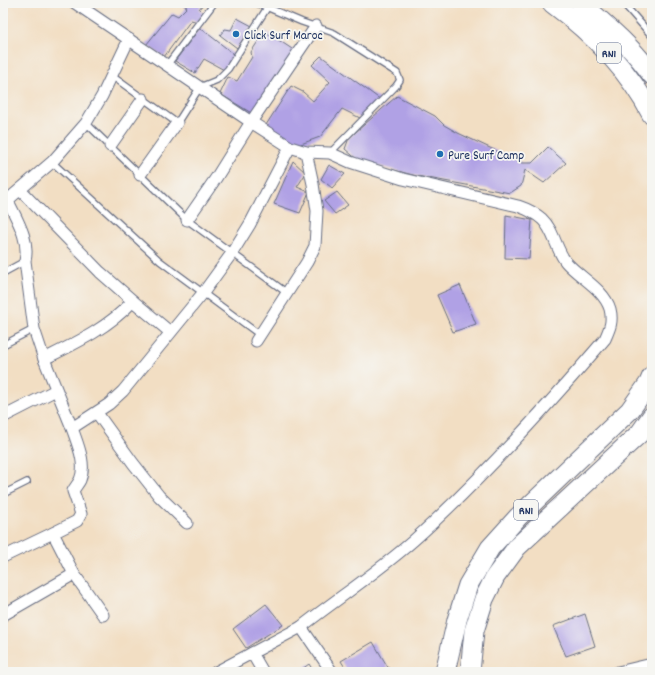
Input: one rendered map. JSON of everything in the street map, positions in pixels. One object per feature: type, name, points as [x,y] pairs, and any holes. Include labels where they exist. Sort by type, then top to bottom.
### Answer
[{"type":"highway","name":"RN1","points":[[552,3],[582,28],[614,58],[641,94],[652,116]]},
{"type":"highway","name":"RN1","points":[[581,3],[621,39],[644,63],[652,76]]},
{"type":"highway","name":"RN1","points":[[445,672],[457,620],[468,585],[490,548],[518,517],[630,410],[649,383],[652,376]]},
{"type":"highway","name":"RN1","points":[[470,672],[474,631],[484,599],[495,577],[517,546],[640,433],[652,416]]},
{"type":"street","points":[[75,3],[290,147],[306,152],[330,153],[350,162],[403,179],[518,206],[532,211],[544,220],[563,258],[572,269],[599,292],[610,309],[611,325],[605,339],[489,468],[413,541],[361,583],[301,627],[216,672]]},
{"type":"street","points":[[186,220],[216,178],[251,122],[316,26]]},
{"type":"street","points":[[3,557],[76,521],[81,514],[73,491],[81,478],[82,465],[80,453],[72,428],[44,359],[34,329],[25,261],[26,246],[24,235],[6,202],[52,162],[86,123],[102,96],[129,39]]},
{"type":"street","points":[[110,146],[143,99]]},
{"type":"street","points":[[140,175],[177,123]]},
{"type":"street","points":[[72,428],[98,413],[123,391],[203,293],[232,254],[250,224],[290,147]]},
{"type":"street","points":[[258,338],[307,262],[315,246],[317,211],[306,152]]},
{"type":"street","points":[[20,190],[74,246],[133,301],[170,332]]},
{"type":"street","points":[[44,359],[83,340],[105,326],[123,312],[133,301]]},
{"type":"street","points":[[3,417],[56,390]]},
{"type":"street","points":[[98,413],[133,464],[159,496],[187,523]]},
{"type":"street","points":[[53,533],[74,574],[103,615]]},
{"type":"street","points":[[3,615],[74,574]]},
{"type":"street","points":[[301,627],[332,672]]},
{"type":"street","points":[[252,653],[263,672]]},
{"type":"street","points":[[618,672],[652,664]]},
{"type":"lane","points":[[167,65],[214,3]]},
{"type":"lane","points":[[257,3],[302,22],[334,33],[397,73],[400,80],[396,86],[330,153]]},
{"type":"lane","points":[[623,3],[652,36]]},
{"type":"lane","points":[[112,76],[177,123],[200,86],[218,80],[228,69],[267,8]]},
{"type":"lane","points":[[86,123],[186,220],[287,293]]},
{"type":"lane","points":[[52,162],[160,261],[203,293],[258,338]]},
{"type":"lane","points":[[3,273],[25,261]]},
{"type":"lane","points":[[3,345],[34,329]]},
{"type":"lane","points":[[3,494],[27,482]]},
{"type":"building","points":[[180,3],[204,3],[199,9],[204,14],[198,22],[191,20],[164,57],[146,45],[172,13],[178,16],[187,7]]},
{"type":"building","points":[[237,18],[252,26],[237,48],[220,35],[225,29],[231,30]]},
{"type":"building","points":[[199,29],[203,30],[235,55],[226,71],[204,59],[195,73],[175,61]]},
{"type":"building","points":[[265,31],[295,51],[253,114],[220,94],[228,77],[237,81],[252,57],[251,52]]},
{"type":"building","points":[[321,56],[381,100],[360,118],[342,109],[320,137],[298,145],[266,125],[291,86],[303,92],[313,101],[330,82],[312,65]]},
{"type":"building","points":[[397,96],[435,116],[444,125],[458,133],[522,163],[532,163],[548,147],[566,163],[544,183],[525,170],[521,186],[510,193],[417,176],[359,161],[345,149],[349,138]]},
{"type":"building","points":[[293,161],[306,173],[297,187],[309,192],[300,213],[274,204]]},
{"type":"building","points":[[329,165],[345,174],[332,188],[321,179]]},
{"type":"building","points":[[337,192],[348,205],[335,214],[324,201]]},
{"type":"building","points":[[506,215],[532,220],[529,259],[505,258]]},
{"type":"building","points":[[460,285],[476,324],[453,332],[437,295]]},
{"type":"building","points":[[266,604],[283,625],[246,648],[233,629]]},
{"type":"building","points":[[585,614],[595,646],[566,656],[553,626]]},
{"type":"building","points":[[373,642],[389,669],[385,672],[348,672],[341,661]]},
{"type":"building","points":[[309,664],[314,672],[298,672]]},
{"type":"place","name":"Click Surf Maroc","points":[[236,34]]},
{"type":"place","name":"Pure Surf Camp","points":[[440,154]]}]
